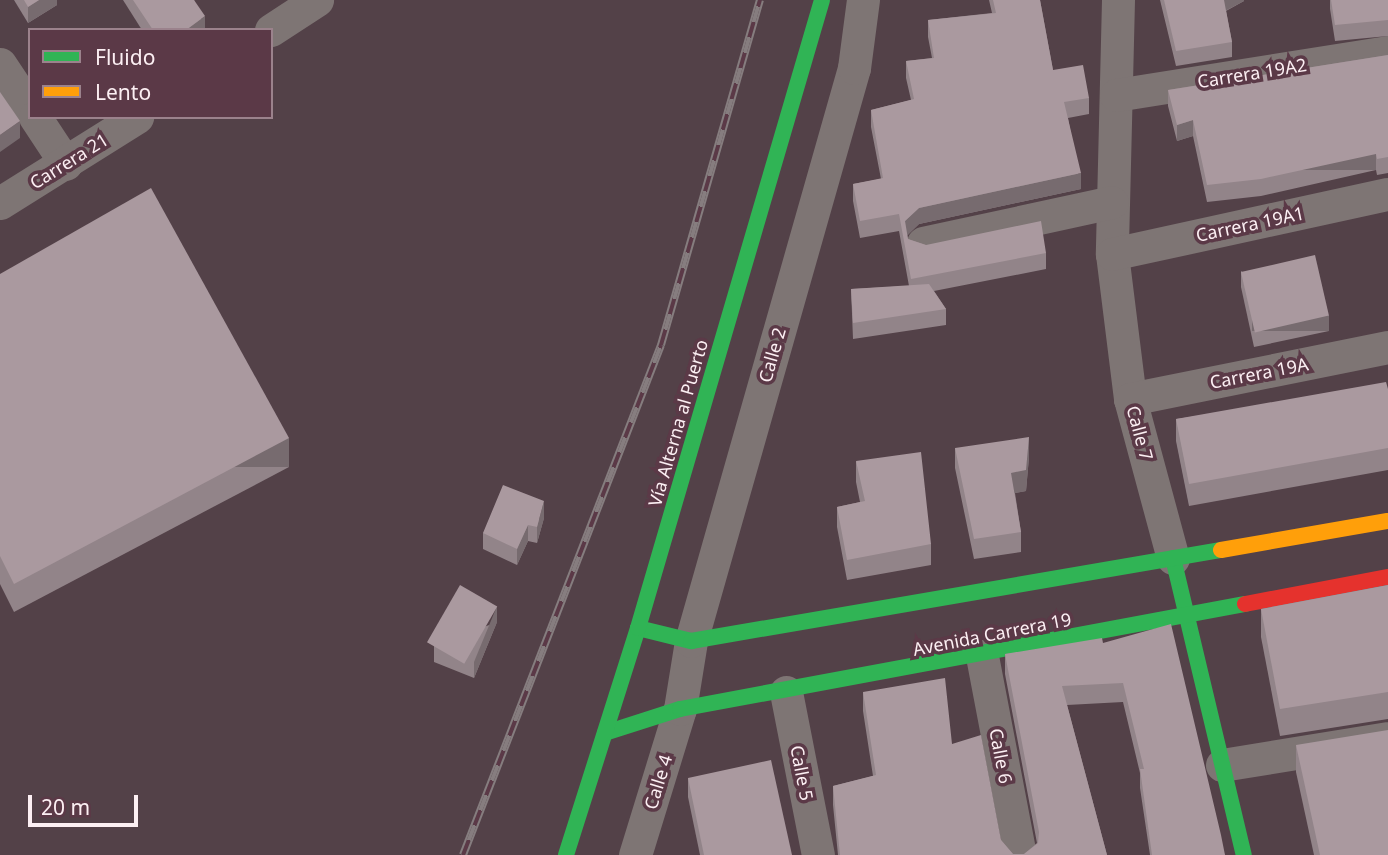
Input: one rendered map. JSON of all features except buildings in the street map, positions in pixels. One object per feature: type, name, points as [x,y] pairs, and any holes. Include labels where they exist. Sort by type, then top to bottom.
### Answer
[{"type":"main road","name":"Vía Alterna al Puerto","points":[[566,855],[638,628],[822,0]]},
{"type":"main road","points":[[638,628],[691,641],[1388,521]]},
{"type":"main road","name":"Calle 7","points":[[1172,558],[1244,855]]},
{"type":"main road","name":"Avenida Carrera 19","points":[[605,733],[680,709],[982,656],[1388,577]]},
{"type":"street","points":[[273,29],[317,0]]},
{"type":"street","name":"Calle 2","points":[[680,709],[691,641],[854,68],[863,0]]},
{"type":"street","name":"Calle 7","points":[[1118,0],[1112,254],[1130,399],[1172,558]]},
{"type":"street","name":"Carrera 19A2","points":[[1116,95],[1388,52]]},
{"type":"street","points":[[0,64],[28,106]]},
{"type":"street","points":[[36,119],[65,164]]},
{"type":"street","name":"Carrera 21","points":[[0,203],[134,119]]},
{"type":"street","name":"Carrera 19A1","points":[[1112,254],[1388,194]]},
{"type":"street","points":[[923,243],[1112,202]]},
{"type":"street","name":"Carrera 19A","points":[[1130,399],[1388,347]]},
{"type":"street","name":"Calle 6","points":[[982,656],[1020,855]]},
{"type":"street","name":"Calle 5","points":[[786,692],[818,855]]},
{"type":"street","name":"Calle 4","points":[[635,855],[680,709]]},
{"type":"street","points":[[1222,765],[1388,738]]},
{"type":"railway","points":[[463,855],[661,345],[760,0]]},
{"type":"traffic: fast","points":[[566,855],[638,628],[822,0]]},
{"type":"traffic: fast","points":[[638,628],[691,641],[1221,550]]},
{"type":"traffic: fast","points":[[1173,558],[1244,855]]},
{"type":"traffic: fast","points":[[605,733],[680,709],[1245,604]]},
{"type":"traffic: slow","points":[[1221,550],[1388,521]]},
{"type":"traffic: jam","points":[[1245,604],[1388,577]]}]
